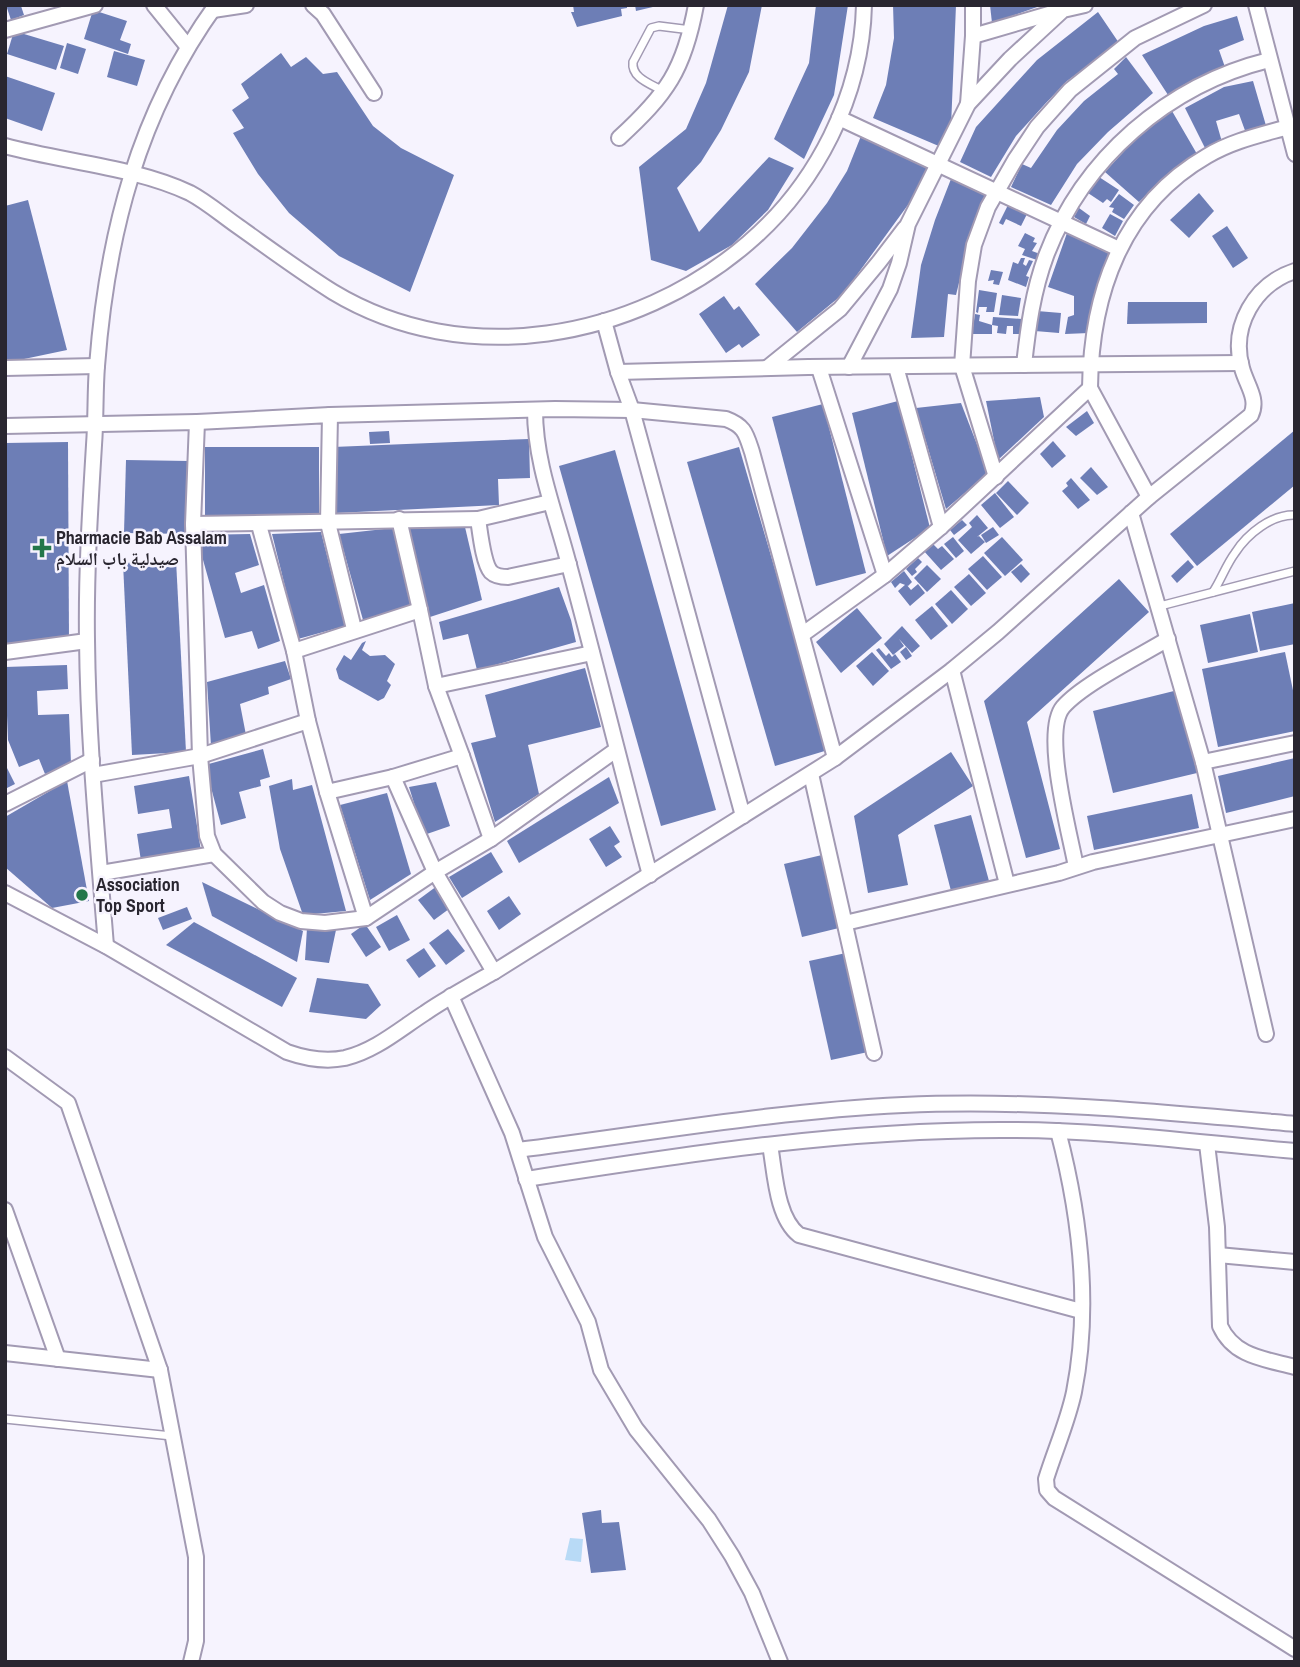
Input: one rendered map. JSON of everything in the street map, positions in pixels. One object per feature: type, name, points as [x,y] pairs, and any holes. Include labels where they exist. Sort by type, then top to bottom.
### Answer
[{"type":"street","points":[[5,30],[95,5]]},
{"type":"street","points":[[153,5],[188,47]]},
{"type":"street","points":[[162,5],[167,22]]},
{"type":"street","points":[[106,946],[92,768],[87,641],[88,550],[97,366],[108,271],[131,174],[150,120],[188,47],[215,8],[246,5]]},
{"type":"street","points":[[313,5],[323,14],[374,93]]},
{"type":"street","points":[[619,138],[649,111],[676,73],[692,30],[696,5]]},
{"type":"street","points":[[5,146],[131,174],[190,194],[333,292],[382,317],[442,333],[502,337],[579,329],[667,297],[699,279],[733,256],[765,229],[786,206],[809,176],[839,118],[858,56],[864,5]]},
{"type":"street","points":[[968,104],[973,5]]},
{"type":"street","points":[[973,36],[1085,5]]},
{"type":"street","points":[[996,477],[962,366],[968,281],[974,244],[997,190],[1037,127],[1070,90],[1135,38],[1204,5]]},
{"type":"street","points":[[1256,5],[1269,60],[1291,127],[1295,154]]},
{"type":"street","points":[[849,368],[890,289],[908,224],[968,104],[1010,59],[1063,10]]},
{"type":"street","points":[[1024,365],[1036,289],[1046,257],[1061,222],[1092,173],[1127,134],[1162,107],[1208,82],[1250,64],[1269,60]]},
{"type":"street","points":[[839,118],[1119,249]]},
{"type":"street","points":[[1149,496],[1090,388],[1090,364],[1104,287],[1119,249],[1137,217],[1184,171],[1233,143],[1291,127]]},
{"type":"street","points":[[767,368],[840,309],[908,224]]},
{"type":"street","points":[[5,893],[106,946],[287,1052],[316,1060],[346,1058],[373,1047],[811,774],[952,670],[998,632],[1149,496],[1251,415],[1254,398],[1241,363],[1239,337],[1247,311],[1263,289],[1295,271]]},
{"type":"street","points":[[604,321],[632,410],[743,816]]},
{"type":"street","points":[[618,372],[1241,363]]},
{"type":"street","points":[[5,369],[97,366]]},
{"type":"street","points":[[896,367],[942,527]]},
{"type":"street","points":[[819,368],[886,575]]},
{"type":"street","points":[[803,634],[886,575],[942,527],[1090,388]]},
{"type":"street","points":[[5,426],[535,410],[632,410],[726,419],[738,423],[746,432],[835,758]]},
{"type":"street","points":[[535,410],[535,438],[550,502],[569,564],[650,875]]},
{"type":"street","points":[[330,415],[328,523],[354,629]]},
{"type":"street","points":[[197,422],[193,524],[200,756],[207,836],[214,855],[255,895],[280,913],[301,921],[325,923],[366,918],[491,839],[616,750]]},
{"type":"street","points":[[193,524],[259,525],[399,519],[478,519],[550,502]]},
{"type":"street","points":[[1131,513],[1203,762],[1266,1034]]},
{"type":"street","points":[[399,519],[436,686],[491,839]]},
{"type":"street","points":[[478,519],[487,565],[491,572],[498,576],[508,577],[569,564]]},
{"type":"street","points":[[259,525],[294,651],[308,721],[327,792],[366,918]]},
{"type":"street","points":[[294,651],[354,629],[420,610]]},
{"type":"street","points":[[1076,867],[1055,753],[1055,726],[1062,709],[1080,692],[1168,639]]},
{"type":"street","points":[[5,652],[87,641]]},
{"type":"street","points":[[436,686],[592,653]]},
{"type":"street","points":[[952,670],[1007,884]]},
{"type":"street","points":[[5,804],[92,768],[200,756],[308,721]]},
{"type":"street","points":[[1203,762],[1295,743]]},
{"type":"street","points":[[327,792],[393,777],[462,756]]},
{"type":"street","points":[[811,774],[874,1053]]},
{"type":"street","points":[[393,777],[435,872],[494,972]]},
{"type":"street","points":[[845,923],[1076,867],[1295,819]]},
{"type":"street","points":[[100,873],[214,855]]},
{"type":"street","points":[[451,996],[518,1150],[538,1220],[588,1322],[601,1370],[636,1429],[709,1520],[732,1556],[752,1593],[780,1662]]},
{"type":"street","points":[[5,1057],[68,1103],[160,1370],[195,1557],[196,1641],[191,1662]]},
{"type":"street","points":[[518,1150],[795,1113],[902,1105],[1064,1105],[1295,1124]]},
{"type":"street","points":[[526,1179],[696,1153],[914,1132],[1058,1130],[1295,1151]]},
{"type":"street","points":[[1058,1130],[1067,1166],[1078,1237],[1081,1311],[1073,1394],[1046,1479],[1048,1490],[1055,1498],[1295,1649]]},
{"type":"street","points":[[1207,1144],[1218,1255],[1219,1315],[1225,1336],[1241,1351],[1295,1367]]},
{"type":"street","points":[[770,1145],[783,1212],[792,1229],[799,1235],[1081,1311]]},
{"type":"street","points":[[5,1210],[58,1359]]},
{"type":"street","points":[[1218,1255],[1295,1262]]},
{"type":"street","points":[[5,1353],[160,1370]]},
{"type":"lane","points":[[665,92],[635,75],[632,68],[634,62],[651,28],[659,26],[692,30]]},
{"type":"lane","points":[[1212,593],[1234,553],[1249,536],[1268,522],[1295,514]]},
{"type":"lane","points":[[1160,606],[1295,570]]},
{"type":"lane","points":[[5,1419],[174,1436]]},
{"type":"water","points":[[570,1538],[583,1539],[581,1562],[565,1560]]},
{"type":"building","points":[[6,5],[21,6],[24,15],[11,20]]},
{"type":"building","points":[[573,5],[627,5],[627,8],[621,9],[622,16],[577,27],[571,12],[574,12]]},
{"type":"building","points":[[635,5],[657,5],[657,6],[636,11]]},
{"type":"building","points":[[728,5],[762,5],[749,72],[721,130],[701,162],[677,188],[699,232],[769,157],[794,168],[768,210],[732,245],[686,271],[651,260],[639,167],[686,129],[706,83]]},
{"type":"building","points":[[816,5],[848,5],[834,95],[804,159],[774,139],[809,63]]},
{"type":"building","points":[[893,5],[956,5],[951,127],[941,147],[873,118],[886,85],[894,38]]},
{"type":"building","points":[[990,5],[1039,5],[1040,6],[992,23]]},
{"type":"building","points":[[93,10],[127,21],[120,40],[131,44],[128,54],[84,39]]},
{"type":"building","points":[[1098,12],[1119,43],[1067,81],[1045,104],[1016,136],[991,177],[960,162],[976,127],[1037,60]]},
{"type":"building","points":[[1237,16],[1244,40],[1219,50],[1226,70],[1170,98],[1142,55],[1204,26]]},
{"type":"building","points":[[14,31],[64,46],[56,70],[7,54]]},
{"type":"building","points":[[67,43],[86,49],[78,74],[60,68]]},
{"type":"building","points":[[114,51],[145,60],[137,86],[107,77]]},
{"type":"building","points":[[281,53],[291,67],[306,57],[323,74],[337,72],[373,126],[401,148],[454,175],[410,292],[339,256],[289,213],[258,174],[233,133],[244,128],[232,110],[249,98],[241,84]]},
{"type":"building","points":[[1126,57],[1153,93],[1108,132],[1077,164],[1051,205],[1011,187],[1022,164],[1031,168],[1057,130],[1084,101],[1118,74],[1114,69]]},
{"type":"building","points":[[5,76],[55,93],[42,131],[5,118]]},
{"type":"building","points":[[1253,81],[1267,129],[1247,136],[1239,114],[1216,121],[1222,142],[1206,150],[1185,108],[1224,87]]},
{"type":"building","points":[[1172,111],[1197,154],[1171,172],[1139,202],[1105,172],[1137,137]]},
{"type":"building","points":[[861,136],[929,168],[913,198],[843,294],[797,332],[755,284],[792,248],[827,203],[847,171]]},
{"type":"building","points":[[1099,177],[1119,190],[1111,202],[1107,199],[1103,203],[1088,193]]},
{"type":"building","points":[[951,179],[986,193],[971,234],[956,295],[948,294],[944,337],[911,338],[921,265]]},
{"type":"building","points":[[1199,193],[1214,211],[1189,238],[1170,220]]},
{"type":"building","points":[[1119,194],[1134,205],[1124,219],[1112,212],[1114,208],[1109,207]]},
{"type":"building","points":[[28,200],[67,350],[5,363],[5,206]]},
{"type":"building","points":[[1008,205],[1027,214],[1021,226],[1006,219],[1003,225],[999,223]]},
{"type":"building","points":[[1079,208],[1090,216],[1086,224],[1074,217]]},
{"type":"building","points":[[1110,214],[1123,221],[1115,236],[1102,228]]},
{"type":"building","points":[[1227,226],[1248,258],[1233,268],[1212,236]]},
{"type":"building","points":[[1025,233],[1035,238],[1033,242],[1037,243],[1032,251],[1040,254],[1037,260],[1022,255],[1025,249],[1018,246]]},
{"type":"building","points":[[1067,233],[1113,249],[1093,325],[1088,323],[1089,333],[1065,334],[1068,317],[1074,315],[1074,296],[1048,287]]},
{"type":"building","points":[[1021,258],[1025,258],[1023,264],[1026,266],[1029,260],[1033,261],[1026,276],[1029,277],[1026,287],[1008,280],[1013,262],[1018,264]]},
{"type":"building","points":[[991,270],[1003,272],[999,285],[993,284],[994,280],[988,281]]},
{"type":"building","points":[[979,290],[997,293],[994,312],[986,312],[987,307],[979,307],[978,313],[976,312]]},
{"type":"building","points":[[1002,295],[1021,298],[1018,316],[999,315]]},
{"type":"building","points":[[724,296],[734,310],[739,306],[760,335],[742,348],[739,344],[726,353],[699,314]]},
{"type":"building","points":[[1128,302],[1207,302],[1207,323],[1127,324]]},
{"type":"building","points":[[1037,311],[1061,313],[1059,333],[1035,331]]},
{"type":"building","points":[[975,314],[980,315],[979,321],[992,325],[992,334],[972,334]]},
{"type":"building","points":[[993,317],[1022,319],[1020,334],[1013,334],[1013,326],[1007,326],[1006,334],[997,333],[998,326],[992,325]]},
{"type":"building","points":[[1040,397],[1044,417],[998,460],[986,401]]},
{"type":"building","points":[[898,401],[930,528],[887,556],[852,413]]},
{"type":"building","points":[[961,403],[988,473],[946,509],[916,408]]},
{"type":"building","points":[[823,404],[866,573],[816,586],[772,417]]},
{"type":"building","points":[[1087,411],[1094,423],[1076,436],[1066,427]]},
{"type":"building","points":[[1295,430],[1295,485],[1197,566],[1170,534]]},
{"type":"building","points":[[389,431],[390,443],[370,444],[369,432]]},
{"type":"building","points":[[529,439],[530,478],[498,479],[499,505],[336,513],[333,447]]},
{"type":"building","points":[[1053,441],[1066,456],[1052,468],[1040,454]]},
{"type":"building","points":[[68,442],[69,642],[5,643],[5,443]]},
{"type":"building","points":[[205,447],[319,447],[319,517],[205,517]]},
{"type":"building","points":[[739,447],[828,750],[775,766],[687,462]]},
{"type":"building","points":[[615,450],[716,810],[661,826],[559,466]]},
{"type":"building","points":[[126,460],[189,461],[187,534],[124,533]]},
{"type":"building","points":[[1091,467],[1108,487],[1097,495],[1080,478]]},
{"type":"building","points":[[1071,478],[1090,500],[1078,509],[1062,491]]},
{"type":"building","points":[[1008,481],[1029,503],[1017,515],[996,493]]},
{"type":"building","points":[[995,493],[1014,517],[1000,528],[981,505]]},
{"type":"building","points":[[977,515],[988,528],[977,537],[985,542],[971,554],[958,540],[972,527],[969,523]]},
{"type":"building","points":[[962,520],[967,525],[954,535],[950,530]]},
{"type":"building","points":[[465,527],[482,600],[430,617],[408,529]]},
{"type":"building","points":[[993,527],[999,535],[986,543],[981,535]]},
{"type":"building","points":[[393,528],[416,607],[363,620],[339,534]]},
{"type":"building","points":[[321,532],[345,626],[298,639],[272,534]]},
{"type":"building","points":[[250,534],[259,565],[235,573],[241,593],[264,585],[280,641],[258,649],[252,631],[225,638],[196,535]]},
{"type":"building","points":[[953,537],[964,551],[956,558],[944,544]]},
{"type":"building","points":[[1002,537],[1023,560],[1005,576],[984,553]]},
{"type":"building","points":[[931,542],[938,549],[942,546],[954,559],[941,570],[923,550]]},
{"type":"building","points":[[983,556],[1002,577],[987,590],[968,569]]},
{"type":"building","points":[[918,558],[922,562],[912,576],[906,569]]},
{"type":"building","points":[[176,560],[186,752],[132,755],[123,563]]},
{"type":"building","points":[[1188,560],[1194,567],[1177,583],[1171,576]]},
{"type":"building","points":[[1021,564],[1030,574],[1021,583],[1011,572]]},
{"type":"building","points":[[927,565],[941,579],[927,592],[914,578]]},
{"type":"building","points":[[904,571],[912,582],[908,586],[900,583],[895,588],[891,582]]},
{"type":"building","points":[[969,574],[986,593],[971,606],[954,587]]},
{"type":"building","points":[[1119,579],[1149,612],[1027,722],[1060,849],[1026,858],[984,701]]},
{"type":"building","points":[[906,584],[911,590],[918,584],[925,593],[910,606],[898,591]]},
{"type":"building","points":[[559,587],[576,642],[477,670],[468,634],[443,640],[439,622]]},
{"type":"building","points":[[951,590],[968,609],[952,624],[935,604]]},
{"type":"building","points":[[1295,603],[1295,644],[1260,651],[1252,612]]},
{"type":"building","points":[[932,606],[948,626],[931,640],[915,620]]},
{"type":"building","points":[[857,608],[882,638],[841,673],[816,642]]},
{"type":"building","points":[[1250,614],[1258,652],[1208,663],[1200,625]]},
{"type":"building","points":[[902,626],[920,646],[912,653],[899,639],[904,646],[893,655],[884,644]]},
{"type":"building","points":[[366,641],[362,650],[370,656],[385,655],[395,664],[387,681],[391,685],[384,698],[378,701],[339,679],[336,669],[344,655],[351,660]]},
{"type":"building","points":[[906,647],[912,656],[906,660],[900,652]]},
{"type":"building","points":[[879,648],[886,656],[889,653],[892,657],[895,654],[901,662],[891,669],[876,650]]},
{"type":"building","points":[[872,652],[889,671],[873,686],[856,666]]},
{"type":"building","points":[[1285,652],[1295,700],[1295,731],[1218,747],[1202,669]]},
{"type":"building","points":[[285,661],[291,679],[268,687],[269,694],[240,704],[246,735],[211,746],[207,682]]},
{"type":"building","points":[[67,665],[68,689],[37,691],[38,715],[69,714],[71,763],[45,774],[39,759],[19,767],[8,740],[5,667]]},
{"type":"building","points":[[585,668],[601,727],[528,745],[539,794],[495,822],[471,743],[496,737],[485,695]]},
{"type":"building","points":[[1178,690],[1197,773],[1113,793],[1093,711]]},
{"type":"building","points":[[263,749],[270,777],[260,780],[261,786],[239,792],[246,818],[221,825],[205,765]]},
{"type":"building","points":[[951,752],[973,786],[898,835],[908,885],[868,893],[854,816]]},
{"type":"building","points":[[1295,758],[1295,796],[1226,813],[1218,776]]},
{"type":"building","points":[[5,764],[15,784],[5,789]]},
{"type":"building","points":[[189,776],[201,851],[141,861],[137,834],[172,828],[169,809],[138,814],[134,786]]},
{"type":"building","points":[[609,777],[619,803],[519,863],[507,841]]},
{"type":"building","points":[[292,779],[293,790],[312,785],[346,911],[303,915],[280,849],[269,786]]},
{"type":"building","points":[[67,781],[89,901],[52,908],[5,867],[5,817]]},
{"type":"building","points":[[436,782],[450,826],[424,835],[409,787]]},
{"type":"building","points":[[387,793],[411,874],[370,900],[340,805]]},
{"type":"building","points":[[1192,794],[1199,828],[1094,850],[1087,816]]},
{"type":"building","points":[[971,815],[989,881],[951,891],[934,825]]},
{"type":"building","points":[[610,826],[620,842],[614,846],[622,857],[606,867],[589,839]]},
{"type":"building","points":[[491,852],[503,872],[462,898],[449,877]]},
{"type":"building","points":[[822,855],[839,928],[802,937],[784,864]]},
{"type":"building","points":[[202,882],[303,931],[297,962],[212,916]]},
{"type":"building","points":[[437,886],[453,906],[434,920],[418,900]]},
{"type":"building","points":[[509,896],[521,914],[499,930],[487,911]]},
{"type":"building","points":[[187,907],[192,919],[163,930],[158,918]]},
{"type":"building","points":[[397,915],[410,940],[389,951],[376,927]]},
{"type":"building","points":[[194,922],[297,978],[282,1007],[166,945]]},
{"type":"building","points":[[365,924],[381,947],[366,957],[351,934]]},
{"type":"building","points":[[307,928],[336,930],[329,963],[305,960]]},
{"type":"building","points":[[448,929],[465,951],[446,965],[429,943]]},
{"type":"building","points":[[424,948],[436,966],[419,978],[406,960]]},
{"type":"building","points":[[846,953],[868,1052],[831,1060],[809,961]]},
{"type":"building","points":[[317,978],[368,984],[381,1005],[366,1019],[309,1012]]},
{"type":"building","points":[[601,1510],[602,1523],[619,1522],[626,1570],[591,1573],[582,1513]]},
{"type":"place","name":"Pharmacie Bab Assalam صيدلية باب السلام","points":[[42,548]]},
{"type":"place","name":"Association Top Sport","points":[[82,895]]}]
